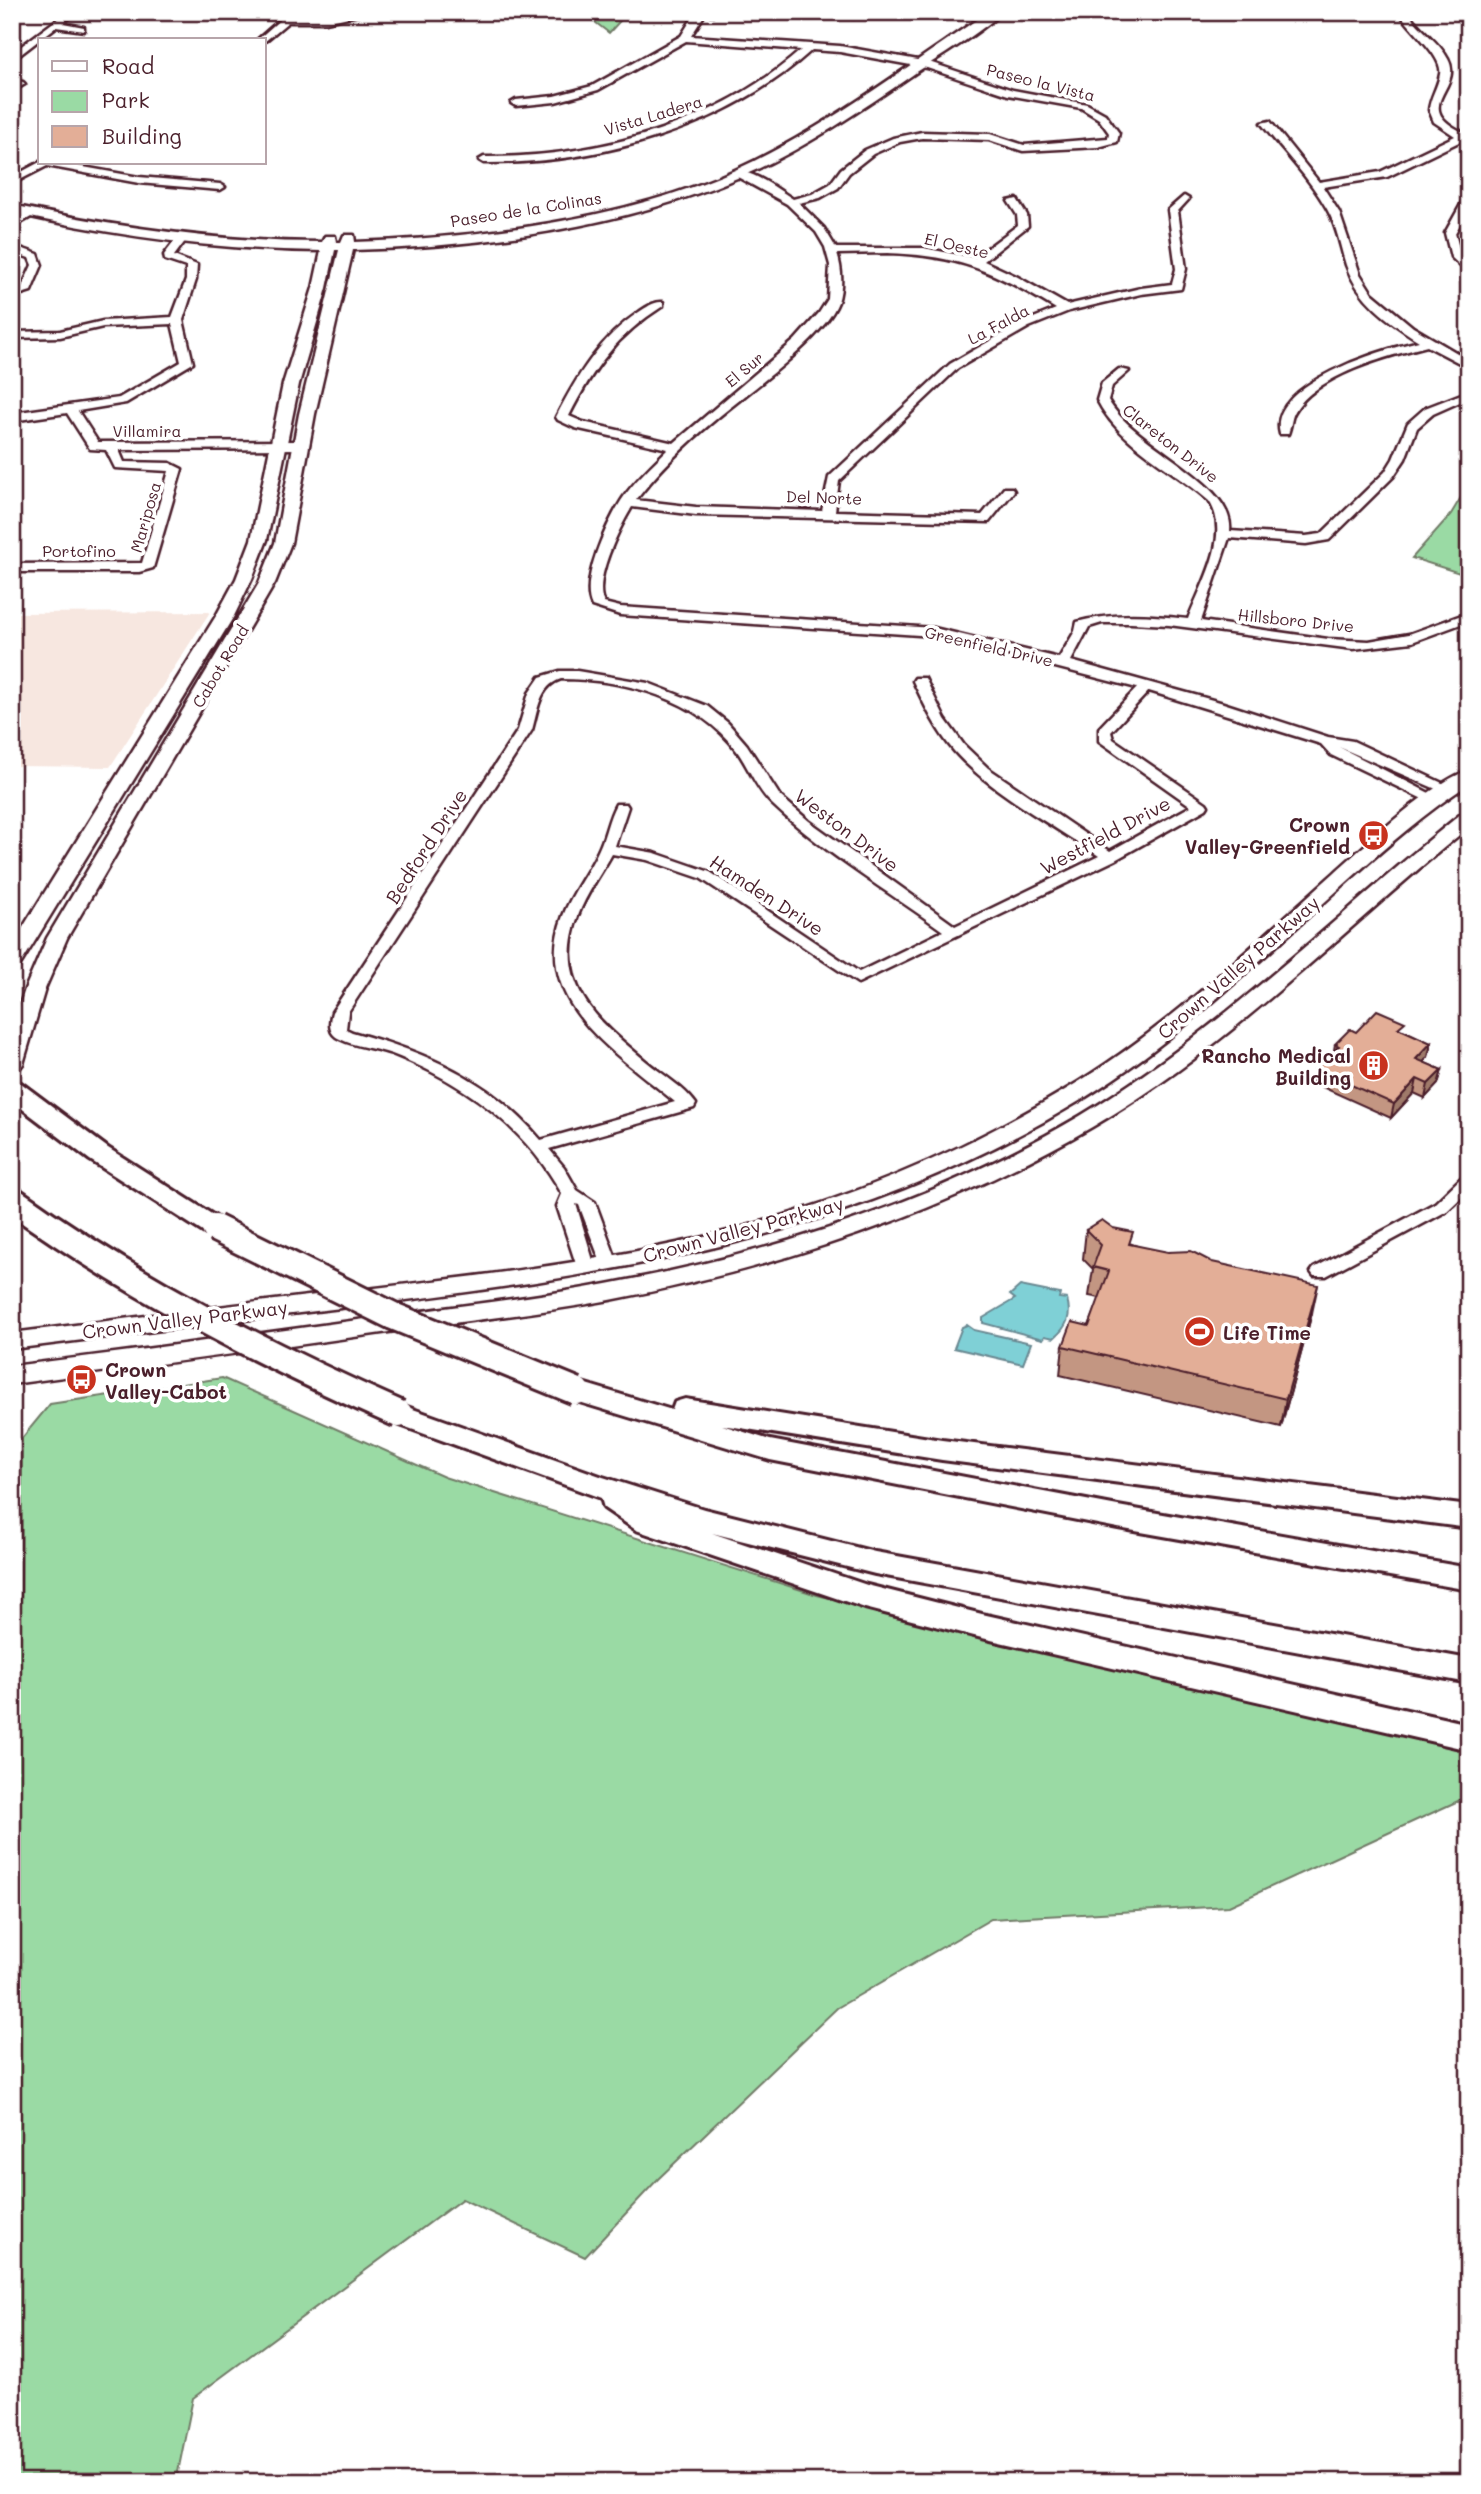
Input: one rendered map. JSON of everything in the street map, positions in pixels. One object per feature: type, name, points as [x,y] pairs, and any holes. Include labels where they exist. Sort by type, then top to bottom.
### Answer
[{"type":"highway","points":[[12,1088],[99,1154],[215,1228],[291,1270],[464,1349],[576,1391],[783,1452],[1118,1517],[1469,1578]]},
{"type":"highway","points":[[12,1200],[154,1294],[252,1347],[399,1414],[593,1485],[716,1523],[875,1563],[1469,1671]]},
{"type":"highway","points":[[576,1391],[942,1450],[1469,1517]]},
{"type":"highway","points":[[593,1485],[646,1522],[865,1596],[982,1626],[1469,1737]]},
{"type":"main road","points":[[857,89],[978,12]]},
{"type":"main road","name":"Paseo de la Colinas","points":[[12,209],[114,230],[181,240],[349,242],[475,237],[560,223],[641,205],[780,152],[996,12]]},
{"type":"main road","name":"Paseo de la Colinas","points":[[349,242],[544,218],[608,205],[738,167],[811,118]]},
{"type":"main road","name":"Paseo de la Colinas","points":[[12,199],[104,220],[215,234],[329,242]]},
{"type":"main road","points":[[33,213],[104,220]]},
{"type":"main road","name":"Cabot Road","points":[[12,962],[225,616],[244,579],[258,540],[291,384],[320,288],[329,242]]},
{"type":"main road","name":"Cabot Road","points":[[12,1064],[35,989],[57,938],[267,583],[283,543],[317,369],[349,242]]},
{"type":"main road","name":"Crown Valley Parkway","points":[[12,1341],[609,1264],[703,1244],[813,1214],[954,1158],[1029,1121],[1128,1061],[1171,1027],[1401,823],[1469,776]]},
{"type":"main road","name":"Greenfield Drive","points":[[1441,794],[1469,798]]},
{"type":"main road","name":"Greenfield Drive","points":[[1441,794],[1469,816]]},
{"type":"main road","name":"Crown Valley Parkway","points":[[12,1375],[611,1292],[751,1259],[894,1213],[1026,1153],[1085,1122],[1141,1087],[1239,1013],[1469,816]]},
{"type":"street","points":[[12,58],[54,24],[74,12]]},
{"type":"street","points":[[263,38],[287,15],[326,19],[367,12]]},
{"type":"street","points":[[516,103],[555,99],[595,88],[685,38],[701,12]]},
{"type":"street","points":[[708,12],[774,12]]},
{"type":"street","points":[[822,12],[854,15]]},
{"type":"street","points":[[1404,12],[1418,33],[1440,52],[1447,65],[1433,108],[1435,115],[1443,124],[1465,138]]},
{"type":"street","points":[[54,24],[80,29]]},
{"type":"street","name":"Paseo la Vista","points":[[685,38],[722,43],[811,46],[919,63],[1011,93],[1095,110],[1112,128],[1113,140],[1098,144],[1023,148],[990,137],[974,135],[922,135],[897,140],[869,152],[845,171],[834,186],[816,196],[792,202]]},
{"type":"street","name":"Vista Ladera","points":[[484,160],[533,160],[579,153],[706,116],[794,65],[811,46]]},
{"type":"street","points":[[1266,123],[1317,185],[1335,213],[1359,282],[1381,308],[1429,342],[1469,365]]},
{"type":"street","points":[[1317,185],[1383,175],[1465,138]]},
{"type":"street","points":[[12,181],[44,164]]},
{"type":"street","points":[[51,164],[139,180],[220,187]]},
{"type":"street","name":"El Sur","points":[[600,606],[594,597],[602,549],[626,503],[676,447],[798,345],[832,304],[837,274],[832,251],[821,231],[792,202],[738,167]]},
{"type":"street","name":"La Falda","points":[[828,514],[834,480],[954,366],[1026,325],[1065,309],[1141,291],[1177,287],[1181,269],[1173,210],[1184,199]]},
{"type":"street","points":[[1469,199],[1450,233],[1457,257],[1469,271]]},
{"type":"street","points":[[976,262],[1023,226],[1022,215],[1013,201]]},
{"type":"street","points":[[12,225],[33,213]]},
{"type":"street","points":[[12,417],[122,401],[187,363],[177,320],[191,280],[192,265],[169,258],[174,246],[181,240]]},
{"type":"street","points":[[12,248],[34,256],[37,265],[27,289],[12,294]]},
{"type":"street","name":"El Oeste","points":[[832,251],[935,253],[976,262],[1034,290],[1065,309]]},
{"type":"street","points":[[659,304],[622,329],[594,357],[562,417],[579,425],[676,447]]},
{"type":"street","points":[[12,335],[60,334],[103,324],[177,320]]},
{"type":"street","points":[[1284,431],[1289,412],[1302,397],[1321,383],[1371,358],[1429,342]]},
{"type":"street","name":"Clareton Drive","points":[[1123,372],[1105,386],[1102,398],[1106,411],[1127,432],[1201,485],[1216,500],[1223,510],[1224,534]]},
{"type":"street","points":[[1193,625],[1224,534],[1306,540],[1325,537],[1389,474],[1399,459],[1412,426],[1429,411],[1469,394]]},
{"type":"street","name":"Villamira","points":[[71,410],[94,446],[302,445]]},
{"type":"street","name":"Mariposa","points":[[111,446],[119,465],[176,469],[146,567]]},
{"type":"street","name":"Del Norte","points":[[626,503],[696,511],[985,519],[1008,491]]},
{"type":"street","name":"Portofino","points":[[12,568],[146,567]]},
{"type":"street","name":"Greenfield Drive","points":[[600,606],[620,611],[934,632],[1063,663],[1215,705],[1326,741],[1336,752],[1441,794]]},
{"type":"street","name":"Hillsboro Drive","points":[[1063,663],[1082,631],[1112,626],[1118,619],[1193,625],[1355,645],[1425,636],[1467,617]]},
{"type":"street","name":"Weston Drive","points":[[545,680],[560,675],[577,675],[648,687],[702,709],[723,726],[742,748],[775,799],[804,824],[954,933]]},
{"type":"street","name":"Bedford Drive","points":[[538,1147],[512,1117],[456,1077],[394,1049],[346,1036],[339,1031],[337,1023],[340,1013],[525,730],[537,692],[545,680]]},
{"type":"street","points":[[920,681],[938,720],[958,748],[982,771],[1110,858]]},
{"type":"street","name":"Westfield Drive","points":[[858,978],[1110,858],[1201,806],[1106,741],[1104,731],[1146,686]]},
{"type":"street","points":[[609,1264],[586,1202],[571,1194],[558,1171],[538,1147],[688,1104],[602,1032],[579,1007],[564,973],[563,942],[571,914],[607,849],[621,807]]},
{"type":"street","name":"Hamden Drive","points":[[607,849],[650,856],[705,875],[858,978]]},
{"type":"street","points":[[1320,1272],[1441,1207],[1469,1180]]},
{"type":"street","points":[[571,1194],[566,1206],[586,1267]]},
{"type":"shaded area","points":[[210,612],[110,767],[12,766],[12,613]]},
{"type":"green space","points":[[582,12],[628,12],[609,33]]},
{"type":"green space","points":[[1469,484],[1469,576],[1412,558],[1451,514]]},
{"type":"green space","points":[[222,1378],[444,1477],[817,1595],[1469,1752],[1469,1796],[1229,1906],[991,1919],[837,2008],[658,2179],[585,2257],[462,2199],[193,2398],[176,2482],[12,2482],[12,1625],[21,1596],[22,1438],[50,1404]]},
{"type":"water","points":[[1020,1286],[1060,1294],[1059,1298],[1067,1299],[1067,1321],[1054,1338],[1045,1336],[1043,1339],[983,1323],[983,1318],[1015,1299],[1010,1295]]},
{"type":"water","points":[[967,1325],[974,1330],[1031,1343],[1023,1364],[954,1348],[962,1327]]},
{"type":"building","name":"Rancho Medical Building","points":[[1377,1010],[1405,1022],[1398,1028],[1431,1043],[1416,1059],[1442,1070],[1428,1084],[1417,1079],[1394,1104],[1315,1069],[1339,1046],[1335,1044],[1350,1029],[1356,1032]]},
{"type":"building","name":"Life Time","points":[[1102,1220],[1113,1228],[1133,1232],[1129,1244],[1168,1252],[1191,1251],[1212,1262],[1318,1285],[1286,1399],[1063,1346],[1072,1322],[1089,1326],[1109,1271],[1093,1267],[1101,1245],[1086,1230]]},
{"type":"place","name":"Crown Valley-Greenfield","points":[[1373,835]]},
{"type":"place","name":"Rancho Medical Building","points":[[1374,1066]]},
{"type":"place","name":"Life Time","points":[[1200,1332]]},
{"type":"place","name":"Crown Valley-Cabot","points":[[82,1380]]}]
